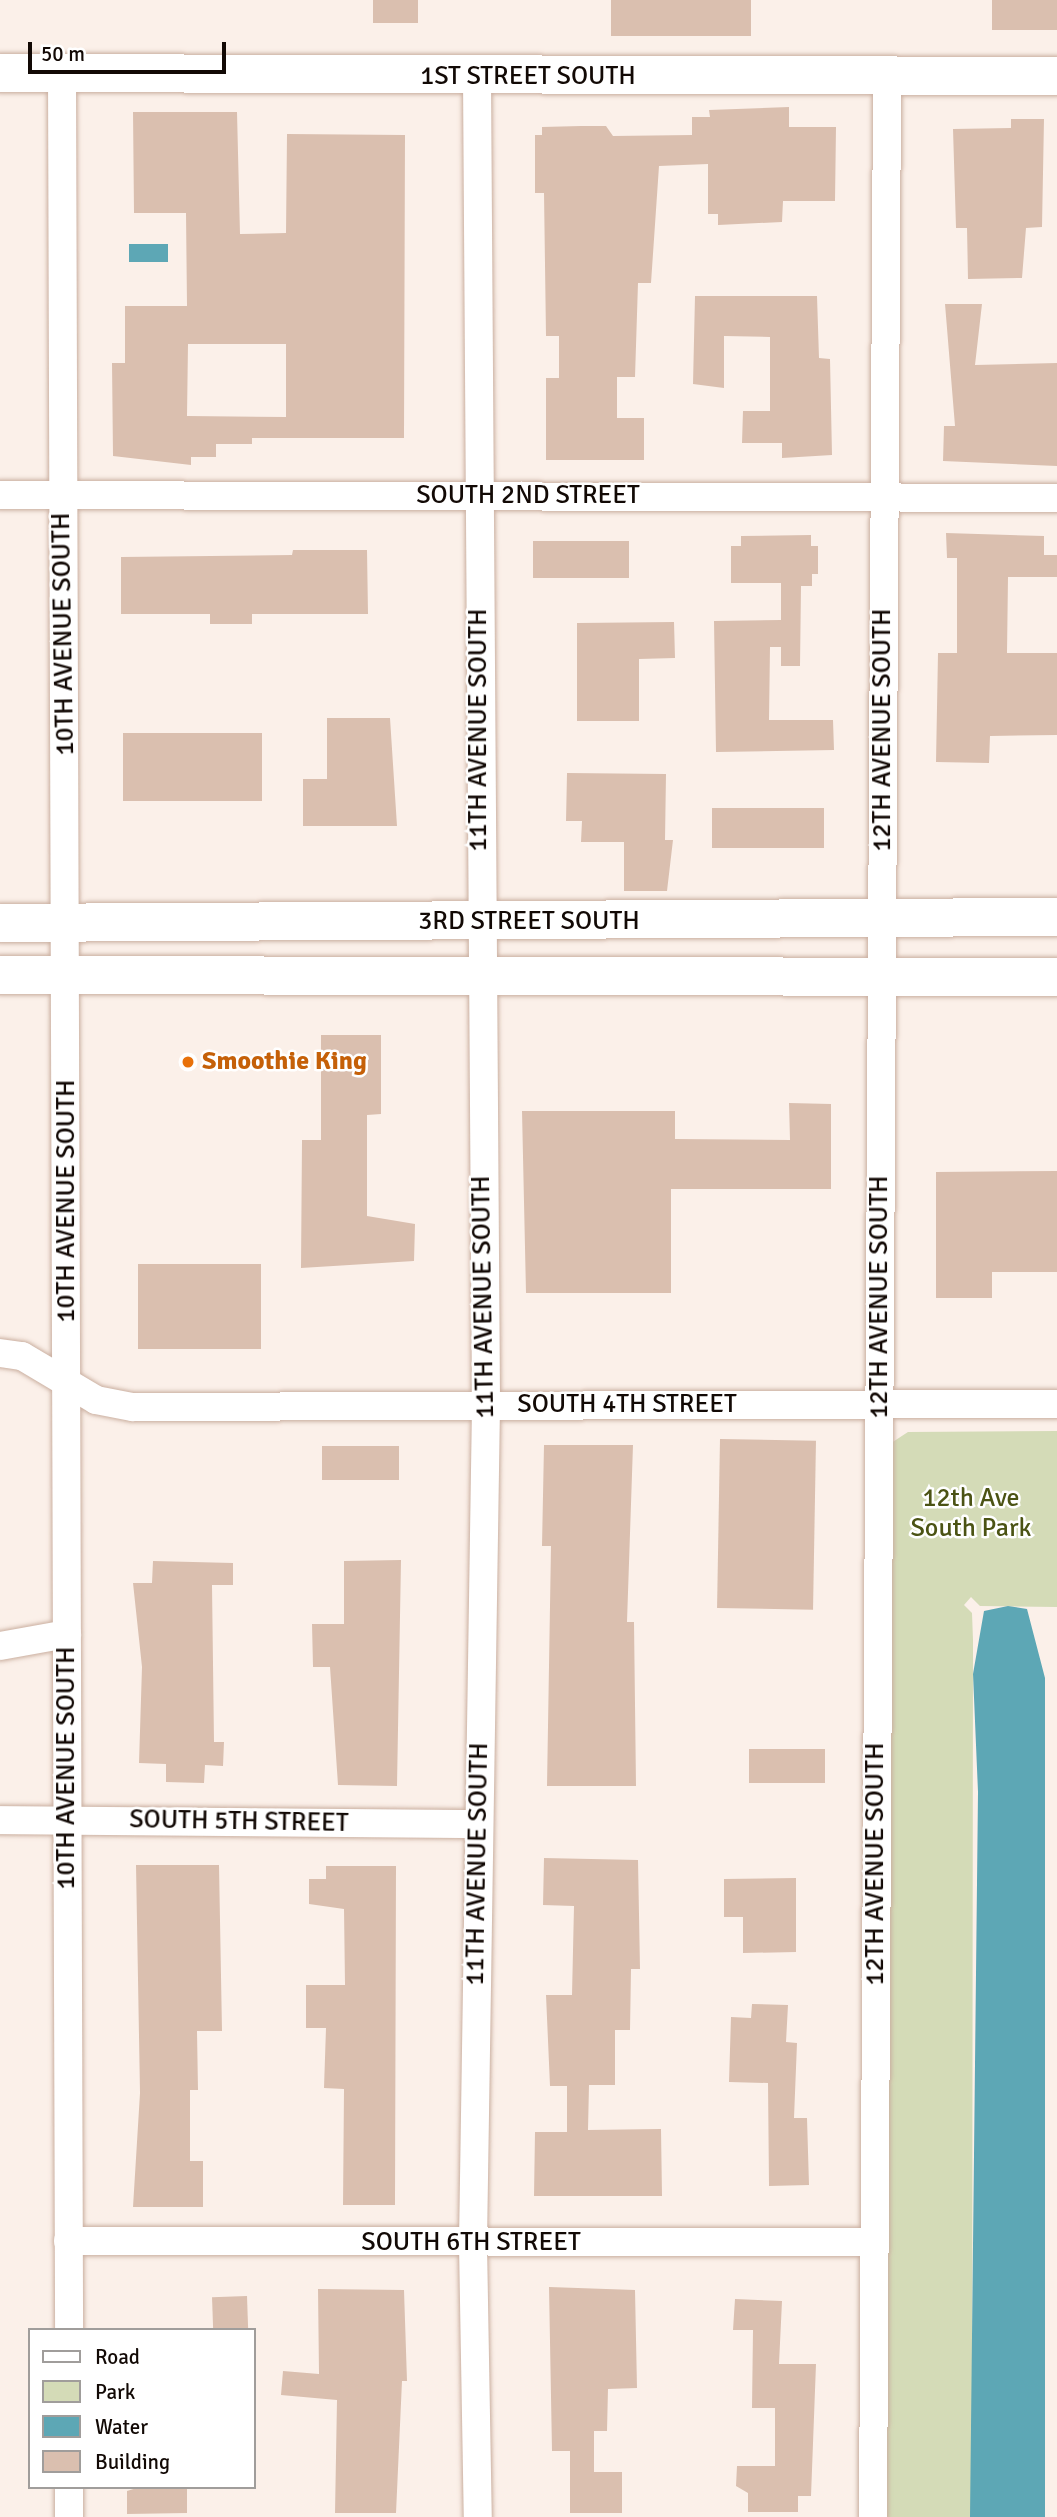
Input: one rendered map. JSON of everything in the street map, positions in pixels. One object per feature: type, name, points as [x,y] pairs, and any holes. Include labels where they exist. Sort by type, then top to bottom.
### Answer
[{"type":"main road","name":"1ST STREET SOUTH","points":[[0,74],[477,78],[1057,76]]},
{"type":"main road","name":"3RD STREET SOUTH","points":[[0,923],[881,922],[1057,917]]},
{"type":"main road","points":[[0,975],[478,979],[1057,977]]},
{"type":"street","name":"10TH AVENUE SOUTH","points":[[62,73],[68,975],[66,1378],[69,2328]]},
{"type":"street","name":"12TH AVENUE SOUTH","points":[[873,2517],[887,77]]},
{"type":"street","name":"11TH AVENUE SOUTH","points":[[477,78],[480,496],[478,979],[486,1406],[473,2244],[478,2517]]},
{"type":"street","name":"SOUTH 2ND STREET","points":[[0,495],[1057,498]]},
{"type":"street","name":"SOUTH 4TH STREET","points":[[0,1353],[66,1378],[96,1400],[133,1407],[1057,1404]]},
{"type":"street","points":[[0,1646],[67,1634]]},
{"type":"street","name":"SOUTH 5TH STREET","points":[[0,1820],[478,1824]]},
{"type":"street","name":"SOUTH 6TH STREET","points":[[68,2241],[473,2244],[874,2242]]},
{"type":"street","points":[[69,2489],[69,2517]]},
{"type":"green space","name":"12th Ave South Park","points":[[1057,1431],[1057,1607],[980,1606],[971,1597],[964,1605],[972,1613],[973,1640],[972,2517],[880,2517],[885,1447],[908,1432]]},
{"type":"water","points":[[129,244],[168,244],[168,262],[129,262]]},
{"type":"water","points":[[1008,1606],[1027,1609],[1045,1678],[1045,2517],[970,2517],[978,1792],[973,1674],[984,1611]]},
{"type":"building","points":[[373,0],[418,0],[418,23],[373,23]]},
{"type":"building","points":[[611,0],[751,0],[751,36],[611,36]]},
{"type":"building","points":[[992,0],[1057,0],[1057,30],[992,30]]},
{"type":"building","points":[[789,107],[789,127],[836,127],[835,201],[783,201],[782,222],[718,225],[718,214],[708,214],[708,164],[659,166],[651,283],[638,283],[635,377],[617,377],[617,418],[644,418],[644,460],[546,460],[546,378],[559,378],[559,336],[546,336],[544,193],[535,193],[535,135],[542,135],[542,127],[606,126],[613,136],[692,135],[692,117],[710,117],[709,110]]},
{"type":"building","points":[[133,112],[237,112],[240,234],[286,233],[287,134],[405,135],[404,438],[252,438],[252,444],[216,444],[216,457],[191,457],[191,465],[113,456],[112,363],[125,363],[125,306],[187,306],[186,213],[134,213]],"holes":[[[188,344],[286,344],[286,417],[187,416]]]},
{"type":"building","points":[[1011,119],[1044,119],[1042,227],[1026,228],[1022,278],[968,279],[967,228],[956,228],[953,129],[1011,128]]},
{"type":"building","points":[[695,296],[817,296],[819,358],[830,359],[832,455],[782,458],[782,443],[742,443],[743,411],[770,411],[770,337],[724,336],[724,388],[693,384]]},
{"type":"building","points":[[945,304],[982,304],[975,365],[1057,363],[1057,466],[943,461],[944,426],[955,426]]},
{"type":"building","points":[[946,533],[1044,536],[1044,555],[1057,555],[1057,577],[1008,577],[1007,653],[1057,653],[1057,735],[990,736],[989,763],[936,762],[938,653],[957,653],[957,558],[947,558]]},
{"type":"building","points":[[811,535],[811,546],[818,546],[818,574],[812,574],[812,586],[801,586],[800,666],[781,666],[781,647],[770,647],[769,720],[833,720],[834,750],[716,752],[714,621],[781,620],[781,583],[731,583],[731,546],[741,546],[741,536]]},
{"type":"building","points":[[533,541],[629,541],[629,578],[533,578]]},
{"type":"building","points":[[293,550],[367,550],[368,614],[252,614],[252,624],[210,624],[210,614],[121,614],[121,557],[292,555]]},
{"type":"building","points":[[674,622],[675,658],[639,659],[639,721],[577,721],[577,623]]},
{"type":"building","points":[[327,718],[390,718],[397,826],[303,826],[303,779],[327,779]]},
{"type":"building","points":[[123,733],[262,733],[262,801],[123,801]]},
{"type":"building","points":[[567,773],[666,774],[665,840],[673,840],[667,891],[624,891],[624,842],[581,842],[582,821],[566,821]]},
{"type":"building","points":[[712,808],[824,808],[824,848],[712,848]]},
{"type":"building","points":[[321,1035],[381,1035],[381,1114],[367,1115],[367,1216],[415,1224],[414,1261],[301,1268],[302,1140],[321,1140]]},
{"type":"building","points":[[789,1103],[831,1104],[831,1189],[671,1189],[671,1293],[526,1293],[522,1111],[675,1111],[675,1139],[790,1140]]},
{"type":"building","points":[[1057,1171],[1057,1272],[992,1272],[992,1298],[936,1298],[936,1172]]},
{"type":"building","points":[[138,1264],[261,1264],[261,1349],[138,1349]]},
{"type":"building","points":[[720,1439],[816,1441],[813,1610],[717,1608]]},
{"type":"building","points":[[544,1445],[633,1445],[627,1622],[634,1622],[636,1786],[547,1786],[551,1546],[542,1546]]},
{"type":"building","points":[[322,1446],[399,1446],[399,1480],[322,1480]]},
{"type":"building","points":[[401,1560],[397,1786],[338,1785],[330,1667],[313,1667],[312,1624],[344,1624],[344,1561]]},
{"type":"building","points":[[153,1561],[233,1563],[233,1585],[212,1585],[214,1742],[224,1742],[223,1766],[205,1765],[204,1783],[166,1782],[166,1764],[139,1763],[142,1667],[133,1583],[152,1583]]},
{"type":"building","points":[[749,1749],[825,1749],[825,1783],[749,1783]]},
{"type":"building","points":[[544,1858],[638,1860],[640,1969],[631,1969],[630,2030],[615,2030],[615,2085],[589,2085],[588,2130],[661,2129],[662,2196],[534,2196],[535,2132],[567,2132],[567,2086],[550,2086],[546,1995],[572,1995],[574,1906],[543,1905]]},
{"type":"building","points":[[136,1865],[219,1865],[222,2031],[197,2031],[198,2090],[190,2090],[190,2161],[203,2161],[203,2207],[133,2207],[140,2093]]},
{"type":"building","points":[[326,1866],[396,1866],[395,2205],[343,2205],[344,2089],[324,2088],[326,2028],[306,2028],[306,1985],[345,1985],[344,1909],[309,1904],[309,1879],[326,1879]]},
{"type":"building","points":[[796,1878],[796,1952],[743,1953],[743,1917],[724,1917],[724,1879]]},
{"type":"building","points":[[752,2004],[788,2005],[786,2042],[797,2043],[794,2118],[807,2118],[809,2185],[769,2186],[768,2083],[729,2082],[731,2017],[751,2018]]},
{"type":"building","points":[[549,2287],[635,2290],[637,2388],[608,2389],[607,2431],[594,2431],[594,2472],[622,2472],[622,2513],[570,2513],[570,2451],[552,2451]]},
{"type":"building","points":[[318,2289],[404,2290],[407,2381],[402,2381],[396,2513],[335,2513],[337,2400],[281,2395],[283,2371],[319,2374]]},
{"type":"building","points":[[247,2296],[248,2328],[213,2328],[212,2297]]},
{"type":"building","points":[[735,2299],[782,2301],[779,2364],[816,2364],[811,2496],[798,2496],[798,2512],[748,2512],[748,2493],[736,2486],[737,2466],[775,2466],[775,2408],[752,2408],[753,2330],[733,2330]]},
{"type":"building","points":[[187,2489],[187,2513],[127,2514],[127,2491]]},
{"type":"place","name":"Smoothie King","points":[[188,1062]]}]
